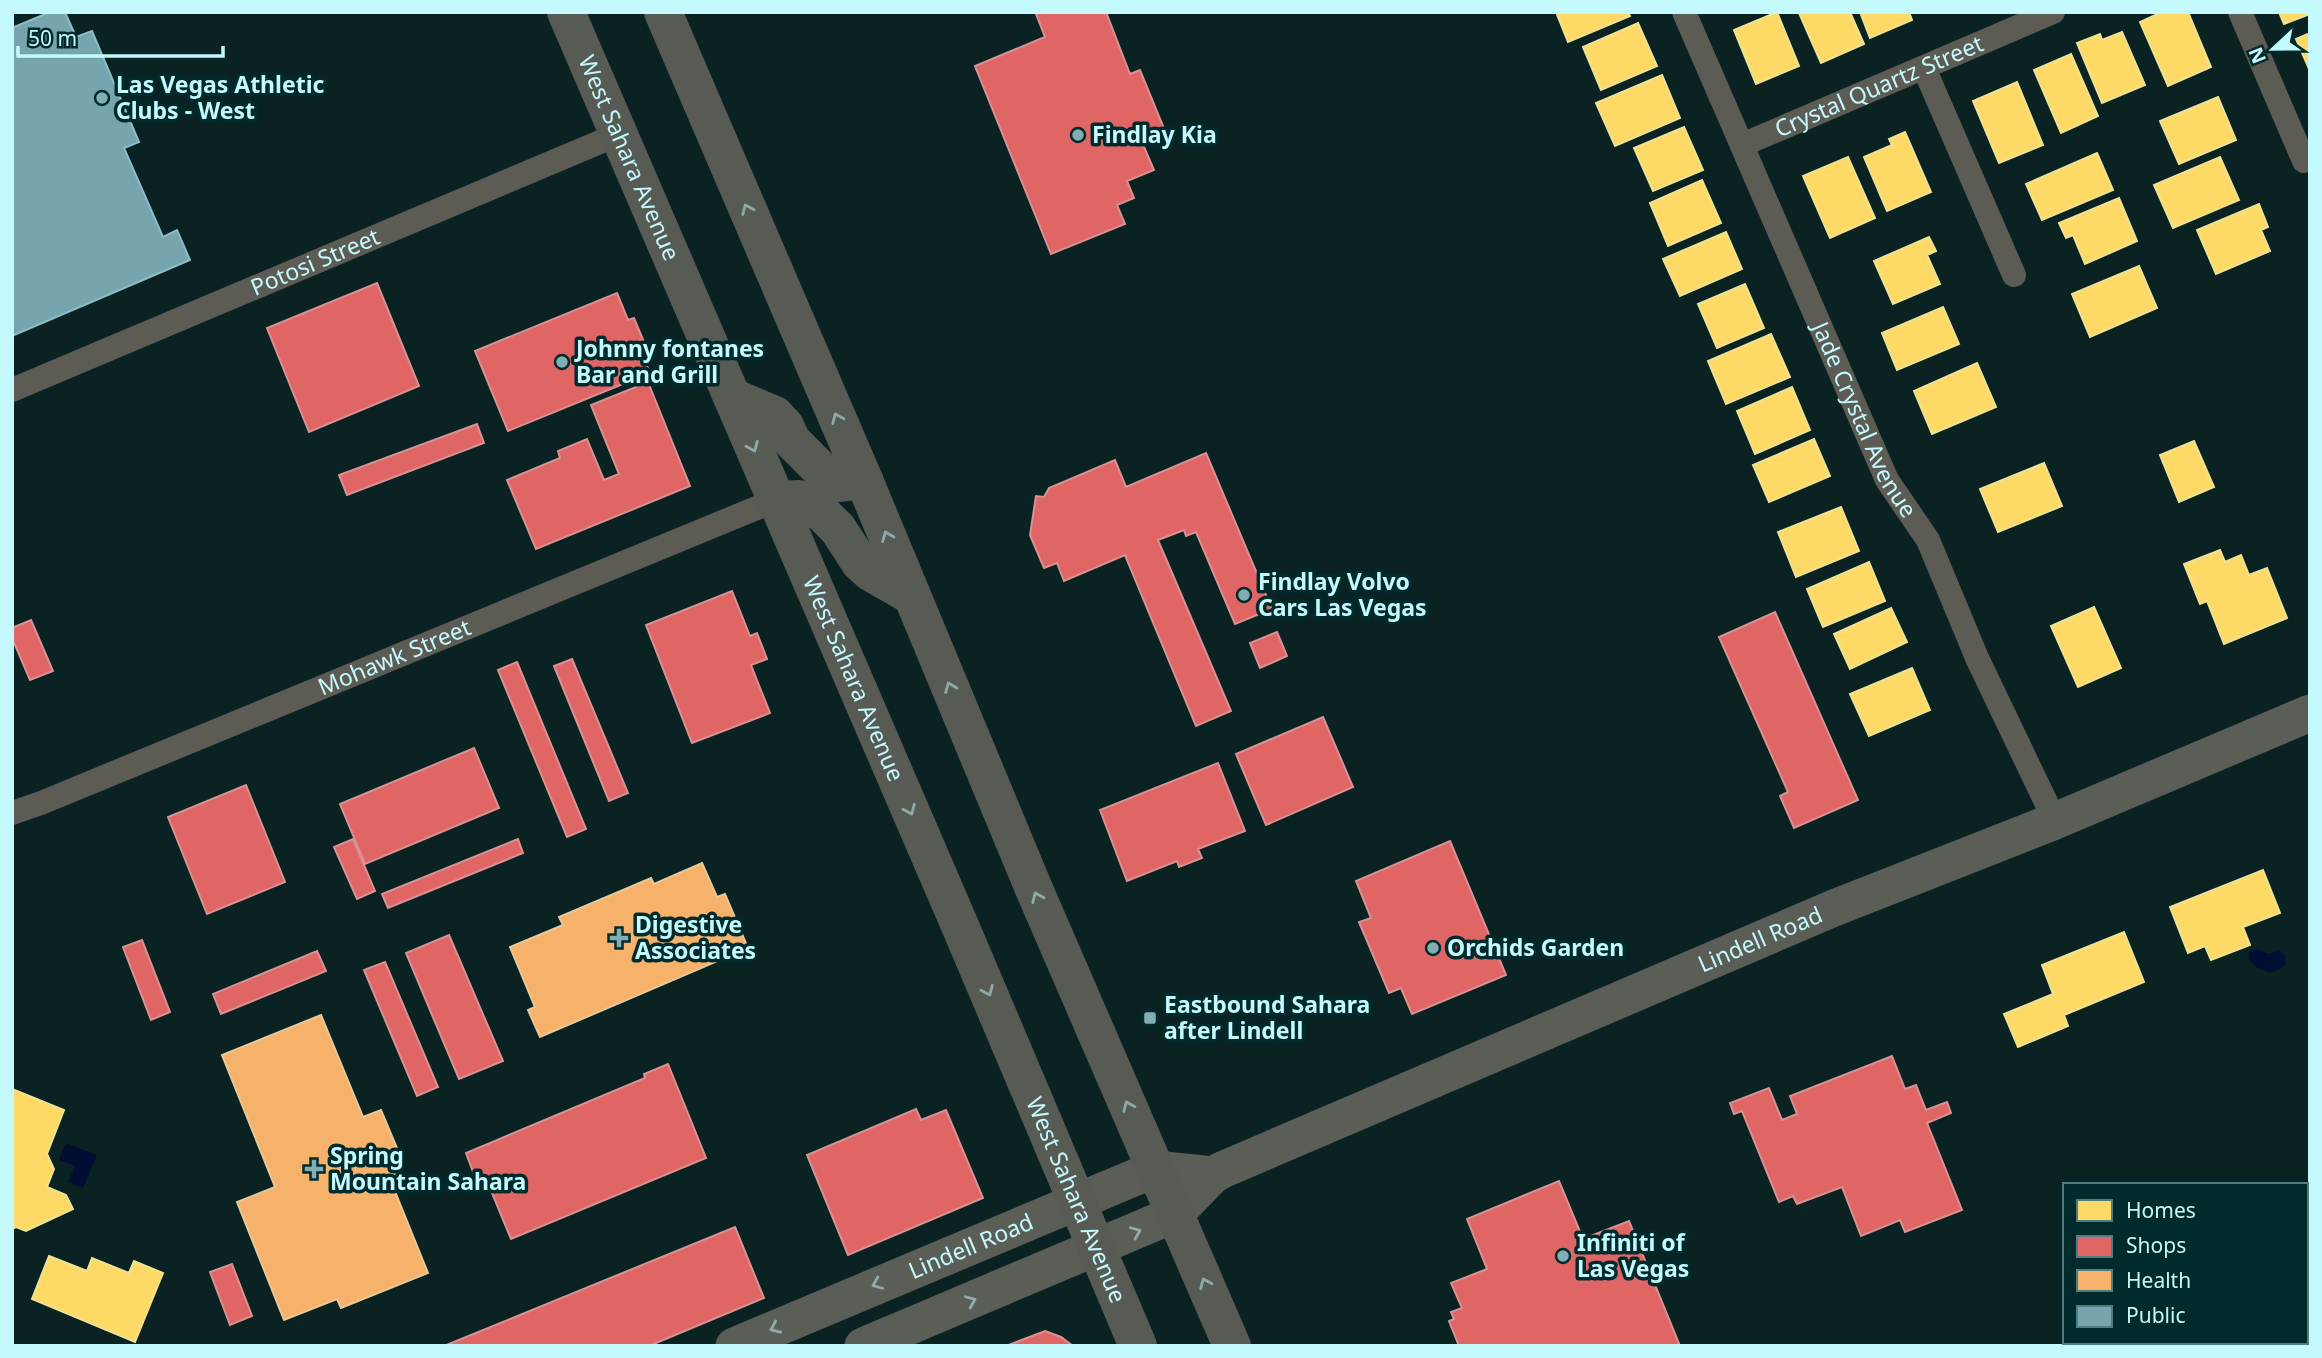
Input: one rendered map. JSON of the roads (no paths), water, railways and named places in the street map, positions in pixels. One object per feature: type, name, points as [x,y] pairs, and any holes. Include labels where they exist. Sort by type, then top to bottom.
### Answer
[{"type":"main road","name":"West Sahara Avenue","points":[[566,12],[956,915],[1138,1346]]},
{"type":"main road","points":[[663,12],[864,481],[1034,889],[1232,1346]]},
{"type":"main road","points":[[732,397],[775,415],[785,426],[792,441],[819,468],[840,483],[864,481]]},
{"type":"main road","points":[[776,500],[799,499],[823,514],[838,529],[860,563],[870,572],[912,596]]},
{"type":"street","name":"Jade Crystal Avenue","points":[[1684,12],[1886,480],[1928,540],[1978,658],[2055,821]]},
{"type":"street","name":"Crystal Quartz Street","points":[[1742,145],[2053,12]]},
{"type":"street","points":[[2240,12],[2304,161]]},
{"type":"street","points":[[1924,68],[2014,275]]},
{"type":"street","name":"Potosi Street","points":[[12,390],[619,134]]},
{"type":"street","name":"Mohawk Street","points":[[12,813],[776,500]]},
{"type":"street","name":"Lindell Road","points":[[863,1346],[1175,1214],[1213,1175],[1834,908],[2055,821],[2310,713]]},
{"type":"street","name":"Lindell Road","points":[[734,1346],[1155,1169],[1213,1175]]},
{"type":"water","points":[[2255,949],[2269,954],[2279,950],[2285,956],[2286,963],[2282,968],[2270,973],[2264,971],[2249,961],[2249,953]]},
{"type":"water","points":[[66,1143],[97,1155],[83,1188],[68,1182],[75,1166],[59,1160]]},
{"type":"place","name":"Las Vegas Athletic Clubs - West","points":[[102,98]]},
{"type":"place","name":"Findlay Kia","points":[[1078,135]]},
{"type":"place","name":"Johnny fontanes Bar and Grill","points":[[562,362]]},
{"type":"place","name":"Findlay Volvo Cars Las Vegas","points":[[1244,595]]},
{"type":"place","name":"Digestive Associates","points":[[619,938]]},
{"type":"place","name":"Orchids Garden","points":[[1433,948]]},
{"type":"place","name":"Eastbound Sahara after Lindell","points":[[1150,1018]]},
{"type":"place","name":"Spring Mountain Sahara","points":[[314,1169]]},
{"type":"place","name":"Infiniti of Las Vegas","points":[[1563,1256]]}]
